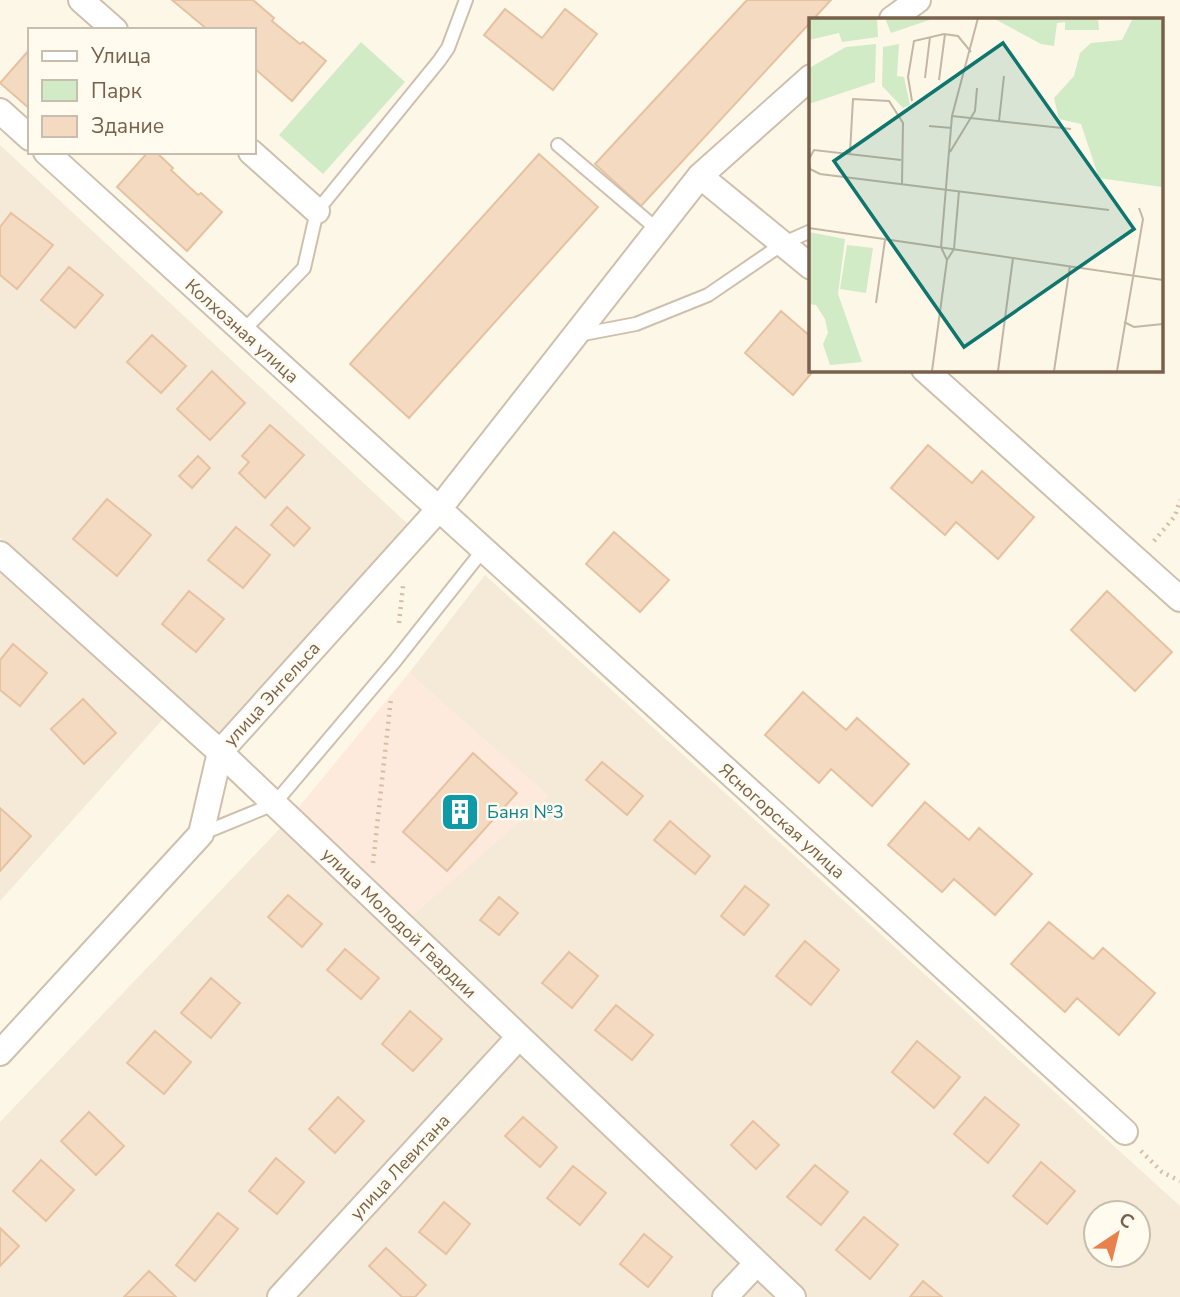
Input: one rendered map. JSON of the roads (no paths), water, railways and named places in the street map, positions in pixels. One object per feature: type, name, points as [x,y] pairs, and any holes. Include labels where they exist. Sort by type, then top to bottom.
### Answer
[{"type":"street","points":[[893,18],[919,0]]},
{"type":"street","name":"улица Энгельса","points":[[0,1053],[201,834],[220,752],[439,509],[700,176],[809,80]]},
{"type":"street","points":[[0,111],[28,136]]},
{"type":"street","name":"Колхозная улица","points":[[48,154],[439,509]]},
{"type":"street","points":[[253,154],[317,211]]},
{"type":"street","points":[[700,176],[809,265]]},
{"type":"street","points":[[926,371],[1180,599]]},
{"type":"street","name":"Ясногорская улица","points":[[439,509],[1125,1132]]},
{"type":"street","name":"улица Молодой Гвардии","points":[[0,554],[220,752],[793,1297]]},
{"type":"street","name":"улица Левитана","points":[[280,1297],[519,1037]]},
{"type":"street","points":[[725,1297],[757,1263]]},
{"type":"lane","points":[[243,331],[304,268],[317,211],[439,61],[448,48],[466,0]]},
{"type":"lane","points":[[558,145],[658,230]]},
{"type":"lane","points":[[574,336],[636,324],[708,295],[784,243],[809,232]]},
{"type":"lane","points":[[201,834],[274,804],[395,661],[483,550]]},
{"type":"place","name":"Баня №3","points":[[460,812]]}]
